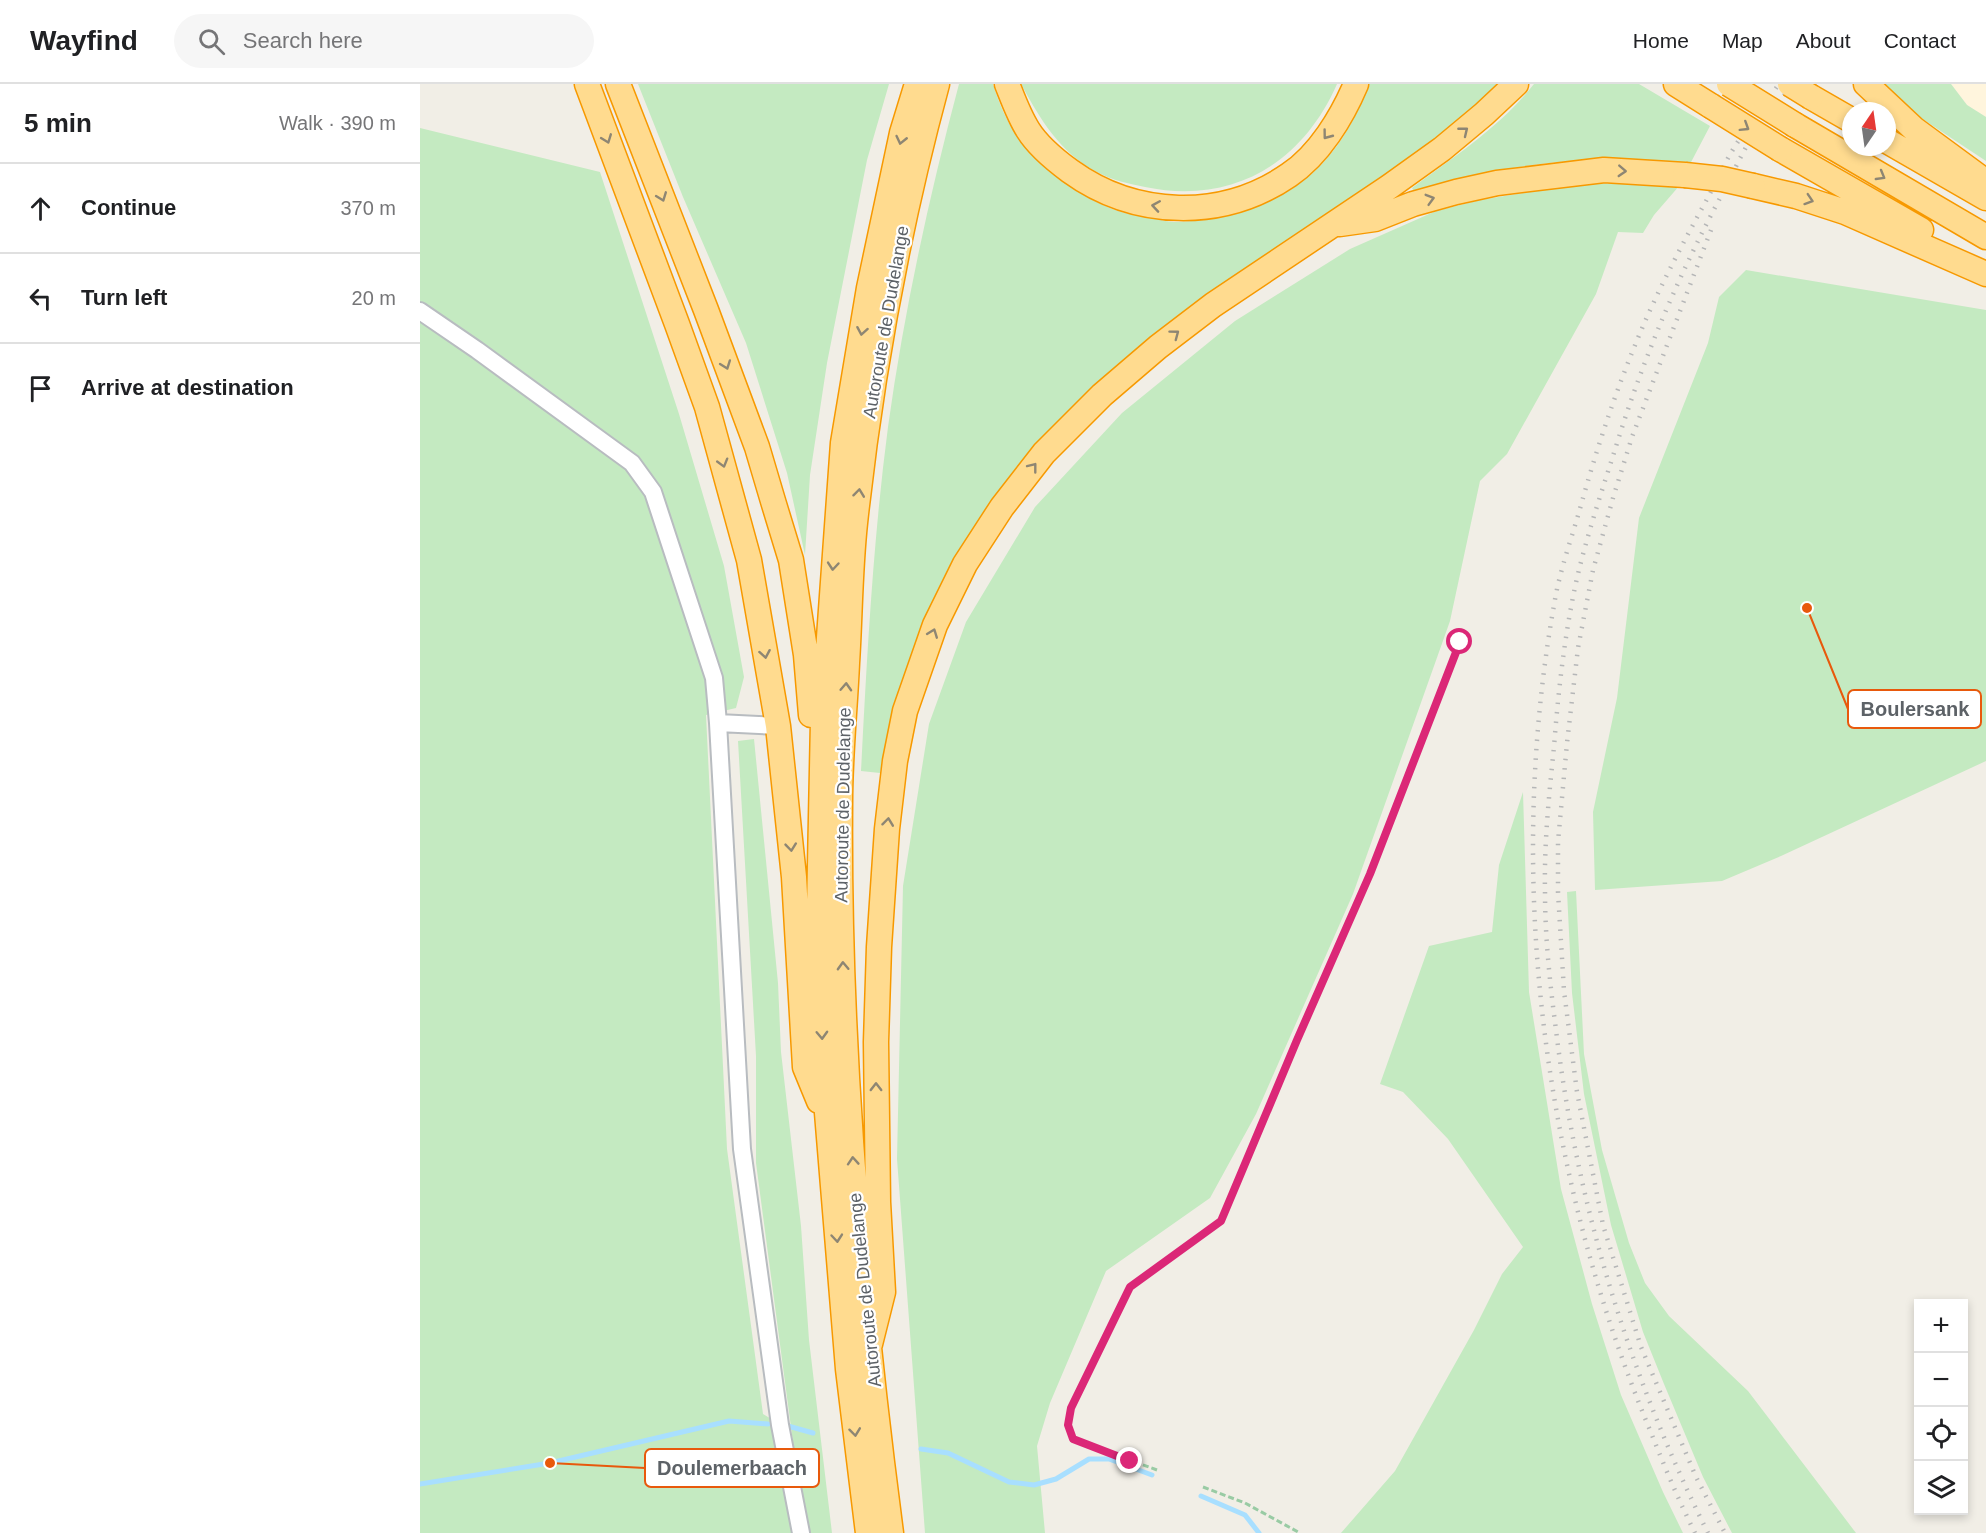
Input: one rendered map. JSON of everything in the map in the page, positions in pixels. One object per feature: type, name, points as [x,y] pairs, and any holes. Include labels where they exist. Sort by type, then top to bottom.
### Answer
[{"type":"highway","points":[[587,84],[706,407],[749,560],[778,726],[794,877],[805,1067],[826,1117]]},
{"type":"highway","points":[[618,84],[757,447],[791,560],[806,655],[811,720],[812,831],[819,914]]},
{"type":"highway","name":"Autoroute de Dudelange","points":[[868,1533],[848,1369],[826,1117],[819,914],[823,721],[843,443],[869,288],[902,133],[917,84]]},
{"type":"highway","name":"Autoroute de Dudelange","points":[[891,1533],[861,1273],[846,1058],[840,798],[855,527],[866,435],[885,311],[937,84]]},
{"type":"highway","points":[[1007,84],[1028,131],[1054,160],[1087,184],[1128,202],[1175,209],[1222,205],[1258,191],[1289,175],[1313,153],[1331,130],[1356,84]]},
{"type":"highway","points":[[870,1344],[883,1293],[878,1202],[876,1042],[886,829],[895,761],[905,711],[935,625],[965,564],[1002,507],[1044,453],[1102,395],[1213,304],[1442,149],[1516,84]]},
{"type":"highway","points":[[1676,84],[1780,149],[1986,268]]},
{"type":"highway","points":[[1729,84],[1986,237]]},
{"type":"highway","points":[[1790,84],[1842,115]]},
{"type":"highway","points":[[1866,84],[1914,129],[1986,182]]},
{"type":"highway","points":[[1896,146],[1986,198]]},
{"type":"highway","points":[[1331,226],[1375,219],[1413,204],[1497,183],[1604,171],[1685,175],[1722,179],[1753,186],[1796,196],[1845,212],[1986,274]]},
{"type":"street","points":[[420,311],[632,463],[653,492],[714,678],[742,1149],[780,1425],[801,1533]]},
{"type":"street","points":[[718,723],[778,726]]},
{"type":"path","points":[[1157,1470],[1073,1439],[1068,1425],[1071,1408],[1130,1287],[1221,1221],[1370,874],[1460,642]]},
{"type":"path","points":[[1203,1487],[1245,1503],[1300,1533]]},
{"type":"shaded area","points":[[1951,84],[1986,84],[1986,117],[1967,105]]},
{"type":"green space","points":[[638,84],[889,84],[867,160],[827,363],[810,475],[805,555],[787,473],[746,343],[683,197]]},
{"type":"green space","points":[[959,84],[993,84],[1004,114],[1020,141],[1040,163],[1082,194],[1111,209],[1174,222],[1206,219],[1239,212],[1272,200],[1299,184],[1322,164],[1342,139],[1369,84],[1499,84],[1460,120],[1393,170],[1207,294],[1148,340],[1057,422],[999,491],[899,693],[880,773],[861,771],[874,556],[888,427],[918,254]]},
{"type":"green space","points":[[1021,84],[1337,84],[1322,112],[1304,136],[1284,156],[1260,172],[1235,183],[1207,190],[1177,191],[1121,181],[1102,175],[1084,164],[1052,134]]},
{"type":"green space","points":[[1534,84],[1639,84],[1710,126],[1689,166],[1615,161],[1559,162],[1493,172],[1414,192],[1412,188],[1492,127]]},
{"type":"green space","points":[[1882,84],[1951,84],[1967,105],[1986,117],[1986,161],[1912,112]]},
{"type":"green space","points":[[420,128],[600,172],[679,414],[724,566],[744,677],[736,708],[706,715],[727,1149],[763,1414],[773,1420],[794,1533],[420,1533]]},
{"type":"green space","points":[[1584,183],[1680,185],[1654,215],[1643,233],[1618,232],[1596,294],[1507,454],[1480,481],[1450,621],[1353,894],[1256,1114],[1210,1198],[1106,1271],[1050,1403],[1037,1446],[1045,1533],[925,1533],[897,1159],[903,886],[929,724],[966,622],[1035,507],[1122,413],[1235,321],[1350,249],[1436,211],[1480,200]]},
{"type":"green space","points":[[1746,270],[1986,310],[1986,761],[1722,881],[1595,890],[1593,812],[1617,698],[1639,518],[1708,343],[1719,297]]},
{"type":"green space","points":[[754,739],[778,983],[781,1052],[801,1226],[809,1340],[832,1533],[805,1533],[756,1163],[756,1056],[738,741]]},
{"type":"green space","points":[[1523,792],[1529,992],[1561,1189],[1592,1304],[1621,1395],[1683,1533],[1341,1533],[1395,1471],[1474,1330],[1502,1274],[1523,1247],[1448,1139],[1403,1092],[1380,1084],[1429,946],[1492,932],[1499,865]]},
{"type":"green space","points":[[1576,891],[1584,1054],[1602,1150],[1629,1243],[1645,1283],[1669,1316],[1748,1391],[1856,1533],[1732,1533],[1703,1477],[1643,1332],[1611,1225],[1584,1094],[1572,993],[1567,892]]},
{"type":"waterway","points":[[420,1484],[550,1463],[729,1421],[768,1424]]},
{"type":"waterway","points":[[788,1426],[813,1433]]},
{"type":"waterway","points":[[921,1449],[948,1453],[1009,1482],[1034,1485],[1056,1479],[1089,1459],[1109,1459],[1152,1475]]},
{"type":"waterway","points":[[1201,1496],[1245,1515],[1259,1533]]},
{"type":"railway","points":[[1695,1533],[1662,1460],[1614,1335],[1583,1233],[1560,1128],[1543,1021],[1535,914],[1534,806],[1541,700],[1556,594],[1564,560],[1611,410],[1637,340],[1675,258],[1734,147],[1779,84]]},
{"type":"railway","points":[[1708,1533],[1654,1412],[1631,1351],[1592,1224],[1565,1095],[1556,1030],[1545,909],[1546,838],[1560,687],[1571,607],[1589,531],[1628,409],[1676,288],[1742,154],[1766,118],[1793,84]]},
{"type":"railway","points":[[1711,230],[1632,437],[1593,570],[1578,648],[1567,743],[1558,842],[1558,892],[1564,991],[1577,1092],[1603,1225],[1641,1347],[1696,1477],[1725,1533]]},
{"type":"place","name":"Boulersank","points":[[1807,608]]},
{"type":"place","name":"Doulemerbaach","points":[[550,1463]]},
{"type":"route","points":[[1130,1461],[1073,1439],[1068,1425],[1071,1408],[1130,1287],[1221,1221],[1370,874],[1460,642]]}]
